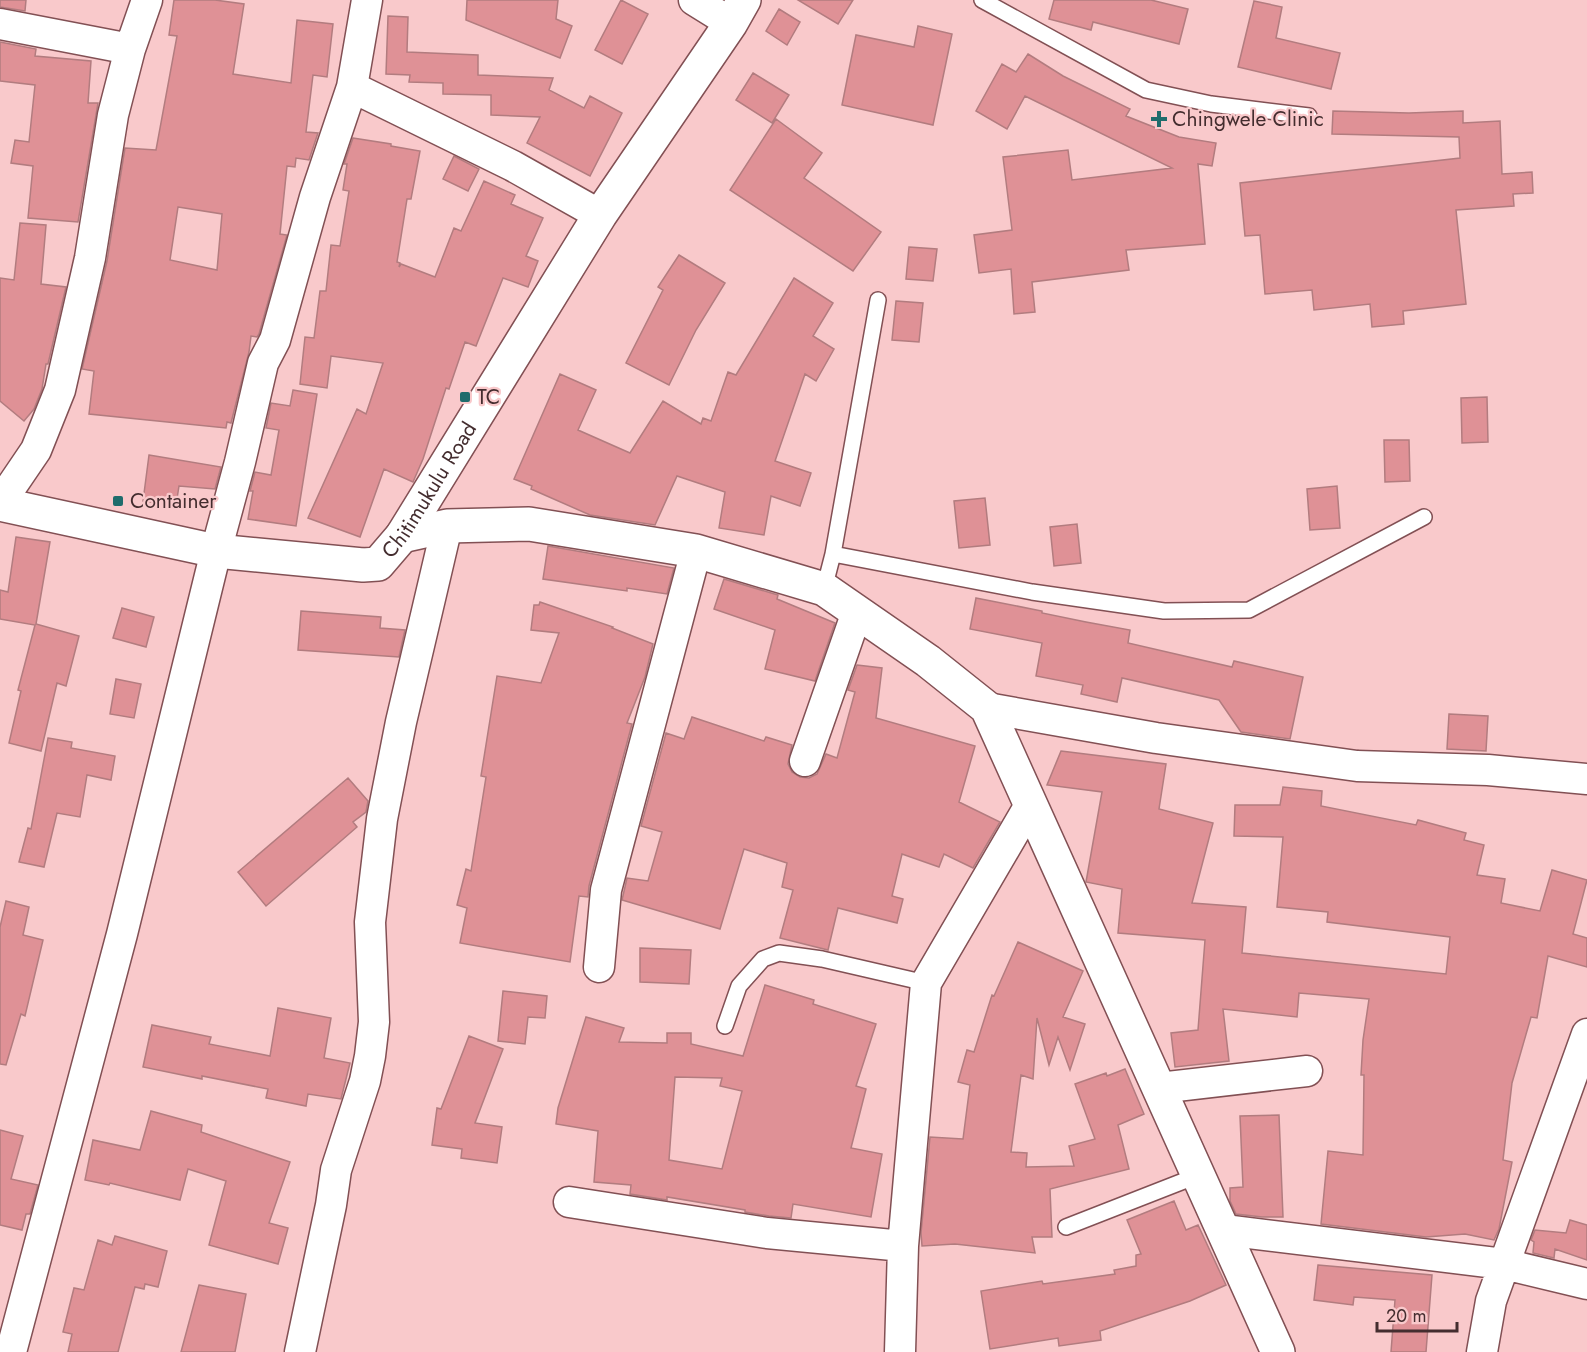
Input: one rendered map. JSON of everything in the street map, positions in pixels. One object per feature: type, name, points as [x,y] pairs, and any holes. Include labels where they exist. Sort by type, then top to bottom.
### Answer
[{"type":"street","points":[[0,503],[36,450],[60,390],[90,258],[113,115],[130,49],[147,0]]},
{"type":"street","points":[[694,0],[737,12]]},
{"type":"street","points":[[11,1352],[122,934],[263,363],[275,340],[315,198],[352,87],[360,1]]},
{"type":"street","name":"Chitimukulu Road","points":[[0,503],[216,551],[363,565],[378,564],[402,536],[600,215],[737,12]]},
{"type":"street","points":[[0,24],[130,49]]},
{"type":"street","points":[[352,87],[513,166],[600,215]]},
{"type":"street","points":[[402,536],[447,526],[529,524],[696,550],[824,589],[928,661],[987,708],[1278,1352]]},
{"type":"street","points":[[300,1352],[331,1205],[336,1170],[365,1081],[370,1056],[374,1022],[370,922],[382,819],[401,722],[447,526]]},
{"type":"street","points":[[599,967],[606,890],[696,550]]},
{"type":"street","points":[[805,762],[857,612]]},
{"type":"street","points":[[987,708],[1156,738],[1357,766],[1488,770],[1587,779]]},
{"type":"street","points":[[900,1352],[903,1246],[926,983],[1030,805]]},
{"type":"street","points":[[1482,1352],[1491,1301],[1587,1034]]},
{"type":"street","points":[[1159,1088],[1307,1071]]},
{"type":"street","points":[[568,1202],[766,1233],[903,1246]]},
{"type":"street","points":[[1224,1230],[1504,1264],[1587,1284]]},
{"type":"lane","points":[[982,0],[1146,90],[1211,104],[1309,116]]},
{"type":"lane","points":[[824,589],[833,554],[878,300]]},
{"type":"lane","points":[[833,554],[1032,592],[1164,611],[1249,610],[1424,517]]},
{"type":"lane","points":[[724,1026],[739,986],[763,959],[780,952],[822,959],[926,983]]},
{"type":"lane","points":[[1066,1227],[1199,1175]]},
{"type":"building","points":[[0,0],[26,0],[25,11],[0,7]]},
{"type":"building","points":[[174,0],[215,0],[244,4],[233,74],[291,83],[297,20],[333,24],[327,77],[313,75],[306,132],[318,133],[309,160],[296,158],[295,167],[287,166],[280,234],[287,235],[259,334],[257,337],[251,336],[231,423],[227,422],[226,428],[89,414],[94,371],[82,369],[107,261],[125,148],[156,150],[177,36],[169,35]],"holes":[[[178,207],[222,214],[217,270],[170,260]]]},
{"type":"building","points":[[467,0],[558,0],[556,19],[572,26],[560,58],[466,20]]},
{"type":"building","points":[[621,0],[648,14],[622,64],[595,50]]},
{"type":"building","points":[[798,0],[853,0],[838,24]]},
{"type":"building","points":[[1054,0],[1151,0],[1188,9],[1179,44],[1093,22],[1091,30],[1049,19]]},
{"type":"building","points":[[1254,1],[1282,7],[1276,38],[1340,53],[1331,89],[1238,67]]},
{"type":"building","points":[[779,9],[800,22],[787,45],[766,31]]},
{"type":"building","points":[[388,16],[408,17],[407,52],[478,55],[478,75],[553,78],[549,90],[584,108],[590,96],[622,113],[590,176],[527,143],[540,117],[491,115],[491,95],[443,94],[443,83],[409,82],[410,75],[386,74]]},
{"type":"building","points":[[918,26],[952,34],[933,125],[842,105],[856,35],[914,47]]},
{"type":"building","points":[[0,42],[36,49],[35,56],[91,61],[88,103],[98,103],[78,222],[28,218],[33,166],[11,163],[15,140],[29,142],[35,85],[0,81]]},
{"type":"building","points":[[1028,54],[1063,76],[1130,109],[1126,116],[1179,137],[1216,143],[1212,166],[1198,164],[1205,244],[1126,250],[1129,270],[1032,282],[1035,312],[1014,314],[1011,269],[979,273],[974,235],[1012,230],[1003,157],[1068,150],[1072,180],[1172,168],[1025,96],[1007,129],[976,111],[1002,64],[1016,72]]},
{"type":"building","points":[[753,73],[789,95],[772,123],[736,100]]},
{"type":"building","points":[[1333,111],[1409,113],[1463,111],[1463,123],[1500,121],[1502,174],[1532,172],[1533,193],[1513,194],[1514,206],[1456,210],[1466,304],[1403,311],[1404,324],[1372,327],[1370,304],[1314,310],[1312,290],[1265,294],[1260,235],[1245,236],[1240,183],[1460,158],[1459,137],[1332,134]]},
{"type":"building","points":[[776,119],[822,153],[804,178],[881,232],[853,271],[730,190]]},
{"type":"building","points":[[353,138],[420,151],[411,199],[407,199],[397,262],[400,263],[399,267],[401,264],[435,277],[454,228],[461,231],[484,181],[515,195],[511,204],[543,218],[526,256],[538,261],[528,287],[503,278],[476,346],[465,342],[413,482],[384,469],[360,537],[308,518],[357,409],[366,414],[383,363],[331,356],[327,388],[300,384],[305,337],[314,338],[320,291],[326,291],[331,245],[340,246],[349,191],[343,190],[347,164],[344,164]]},
{"type":"building","points":[[454,156],[479,169],[468,191],[443,179]]},
{"type":"building","points":[[20,223],[46,225],[41,284],[66,287],[48,364],[46,364],[42,389],[34,409],[24,421],[0,401],[0,278],[14,280]]},
{"type":"building","points":[[909,247],[937,249],[933,281],[906,279]]},
{"type":"building","points":[[679,255],[725,283],[696,330],[669,385],[626,363],[663,290],[658,287]]},
{"type":"building","points":[[794,278],[833,303],[813,336],[834,349],[816,381],[805,374],[775,461],[811,473],[800,506],[771,496],[764,535],[719,528],[725,492],[677,476],[655,525],[590,515],[514,479],[560,374],[596,390],[578,430],[630,453],[663,401],[701,424],[703,418],[711,421],[728,372],[736,375]]},
{"type":"building","points":[[896,301],[923,303],[919,342],[892,340]]},
{"type":"building","points":[[293,390],[317,394],[296,526],[248,519],[253,491],[250,491],[255,472],[271,475],[279,430],[266,428],[271,403],[290,406]]},
{"type":"building","points":[[1487,397],[1488,442],[1462,443],[1461,398]]},
{"type":"building","points":[[1384,440],[1409,440],[1410,481],[1385,482]]},
{"type":"building","points":[[149,455],[221,467],[215,489],[179,486],[176,505],[143,501]]},
{"type":"building","points":[[1337,486],[1340,528],[1310,530],[1307,489]]},
{"type":"building","points":[[985,498],[990,545],[959,548],[954,501]]},
{"type":"building","points":[[1077,524],[1081,563],[1054,566],[1050,527]]},
{"type":"building","points":[[16,537],[50,542],[36,624],[79,636],[66,686],[57,683],[41,751],[9,743],[21,691],[18,690],[35,625],[0,619],[0,590],[8,592]]},
{"type":"building","points":[[548,546],[674,568],[667,594],[627,588],[627,591],[543,579]]},
{"type":"building","points":[[724,579],[778,595],[777,599],[835,623],[815,681],[765,669],[775,630],[714,609]]},
{"type":"building","points":[[976,598],[1130,630],[1128,643],[1232,667],[1234,661],[1303,677],[1290,739],[1241,732],[1219,700],[1122,678],[1117,702],[1081,694],[1083,685],[1036,676],[1042,643],[970,629]]},
{"type":"building","points":[[540,602],[613,627],[653,644],[645,677],[627,723],[632,724],[588,897],[579,896],[570,962],[460,943],[467,908],[457,905],[466,869],[471,871],[486,777],[481,776],[497,676],[541,683],[559,633],[531,630],[534,605],[539,605]]},
{"type":"building","points":[[122,608],[154,617],[146,647],[113,638]]},
{"type":"building","points":[[301,611],[381,617],[380,628],[405,630],[399,657],[298,650]]},
{"type":"building","points":[[857,665],[882,668],[876,718],[975,746],[959,802],[1000,822],[973,868],[944,854],[939,867],[902,854],[892,896],[903,899],[897,923],[838,908],[828,950],[780,938],[793,890],[782,887],[787,863],[744,849],[720,929],[622,900],[627,878],[648,881],[662,832],[641,826],[666,733],[684,739],[692,717],[764,741],[766,737],[792,745],[788,764],[792,772],[800,777],[809,778],[817,774],[826,754],[837,758],[855,692],[848,690]]},
{"type":"building","points":[[116,679],[141,684],[134,718],[110,714]]},
{"type":"building","points":[[1449,714],[1488,716],[1486,751],[1447,749]]},
{"type":"building","points":[[48,738],[72,742],[71,748],[115,756],[111,780],[87,775],[80,817],[57,813],[44,867],[19,862],[28,828],[31,829]]},
{"type":"building","points":[[1061,751],[1166,764],[1159,809],[1213,823],[1192,903],[1246,907],[1242,953],[1446,974],[1450,937],[1327,922],[1328,912],[1277,907],[1283,837],[1234,836],[1235,805],[1280,805],[1283,787],[1322,791],[1321,806],[1416,825],[1418,820],[1466,833],[1464,840],[1484,845],[1477,875],[1505,879],[1501,903],[1540,911],[1552,870],[1587,880],[1573,934],[1587,938],[1587,967],[1548,956],[1537,1018],[1531,1017],[1512,1083],[1503,1160],[1512,1162],[1499,1229],[1494,1240],[1465,1234],[1426,1237],[1321,1224],[1328,1151],[1363,1155],[1364,1075],[1361,1075],[1369,999],[1299,993],[1297,1017],[1223,1009],[1229,1061],[1175,1067],[1171,1033],[1198,1030],[1205,940],[1118,933],[1122,889],[1086,882],[1102,792],[1047,785]]},
{"type":"building","points":[[348,778],[368,801],[366,812],[353,822],[357,827],[266,906],[238,872]]},
{"type":"building","points":[[6,901],[29,907],[23,935],[43,940],[25,1016],[21,1014],[6,1065],[0,1064],[0,927]]},
{"type":"building","points":[[1018,942],[1083,971],[1063,1017],[1085,1024],[1070,1070],[1058,1037],[1049,1065],[1037,1018],[1033,1079],[1021,1075],[1011,1152],[1027,1153],[1026,1167],[1074,1166],[1069,1146],[1095,1139],[1075,1084],[1125,1069],[1144,1114],[1118,1125],[1129,1169],[1050,1189],[1052,1237],[1032,1237],[1035,1253],[955,1244],[922,1246],[921,1233],[930,1137],[963,1139],[970,1085],[958,1082],[967,1050],[974,1052],[992,995],[994,996]]},
{"type":"building","points":[[640,948],[691,950],[689,984],[640,982]]},
{"type":"building","points":[[765,985],[814,1000],[813,1004],[876,1024],[856,1086],[866,1089],[851,1148],[882,1154],[871,1217],[793,1204],[791,1218],[769,1216],[667,1197],[667,1200],[630,1194],[631,1185],[594,1182],[598,1131],[556,1124],[558,1108],[586,1017],[624,1028],[619,1042],[667,1043],[667,1033],[691,1033],[691,1044],[743,1056]],"holes":[[[675,1077],[722,1078],[720,1086],[742,1091],[722,1169],[669,1160]]]},
{"type":"building","points":[[503,991],[547,996],[545,1018],[528,1017],[525,1044],[498,1041]]},
{"type":"building","points":[[278,1008],[331,1018],[324,1058],[350,1063],[341,1099],[308,1094],[306,1106],[266,1098],[268,1089],[143,1067],[152,1025],[211,1037],[209,1044],[270,1056]]},
{"type":"building","points":[[469,1036],[503,1049],[475,1123],[502,1127],[497,1163],[461,1158],[462,1149],[432,1145],[437,1108],[441,1109]]},
{"type":"building","points":[[151,1111],[202,1125],[201,1132],[290,1162],[269,1223],[288,1228],[278,1264],[209,1245],[226,1181],[188,1169],[180,1200],[110,1183],[109,1185],[85,1180],[93,1140],[140,1150]]},
{"type":"building","points":[[1279,1115],[1283,1217],[1236,1214],[1230,1201],[1230,1188],[1243,1187],[1240,1116]]},
{"type":"building","points":[[0,1130],[23,1136],[11,1179],[38,1185],[30,1214],[26,1214],[22,1230],[0,1225]]},
{"type":"building","points":[[1174,1201],[1186,1230],[1198,1225],[1226,1285],[1190,1301],[1100,1331],[1101,1340],[1059,1346],[1058,1338],[990,1349],[981,1291],[1042,1281],[1043,1284],[1115,1274],[1114,1270],[1136,1266],[1136,1255],[1141,1254],[1127,1220]]},
{"type":"building","points":[[1570,1220],[1587,1225],[1587,1260],[1555,1249],[1554,1258],[1533,1253],[1534,1242],[1531,1240],[1535,1230],[1566,1233]]},
{"type":"building","points":[[115,1236],[167,1251],[158,1287],[145,1284],[144,1289],[135,1287],[118,1352],[68,1352],[72,1334],[63,1332],[74,1288],[84,1290],[98,1240],[112,1245]]},
{"type":"building","points":[[1318,1265],[1432,1275],[1426,1352],[1391,1352],[1395,1300],[1354,1297],[1353,1305],[1314,1300]]},
{"type":"building","points":[[199,1285],[246,1294],[235,1352],[181,1352]]},
{"type":"place","name":"Chingwele Clinic","points":[[1159,119]]},
{"type":"place","name":"TC","points":[[465,397]]},
{"type":"place","name":"Container","points":[[118,501]]}]
